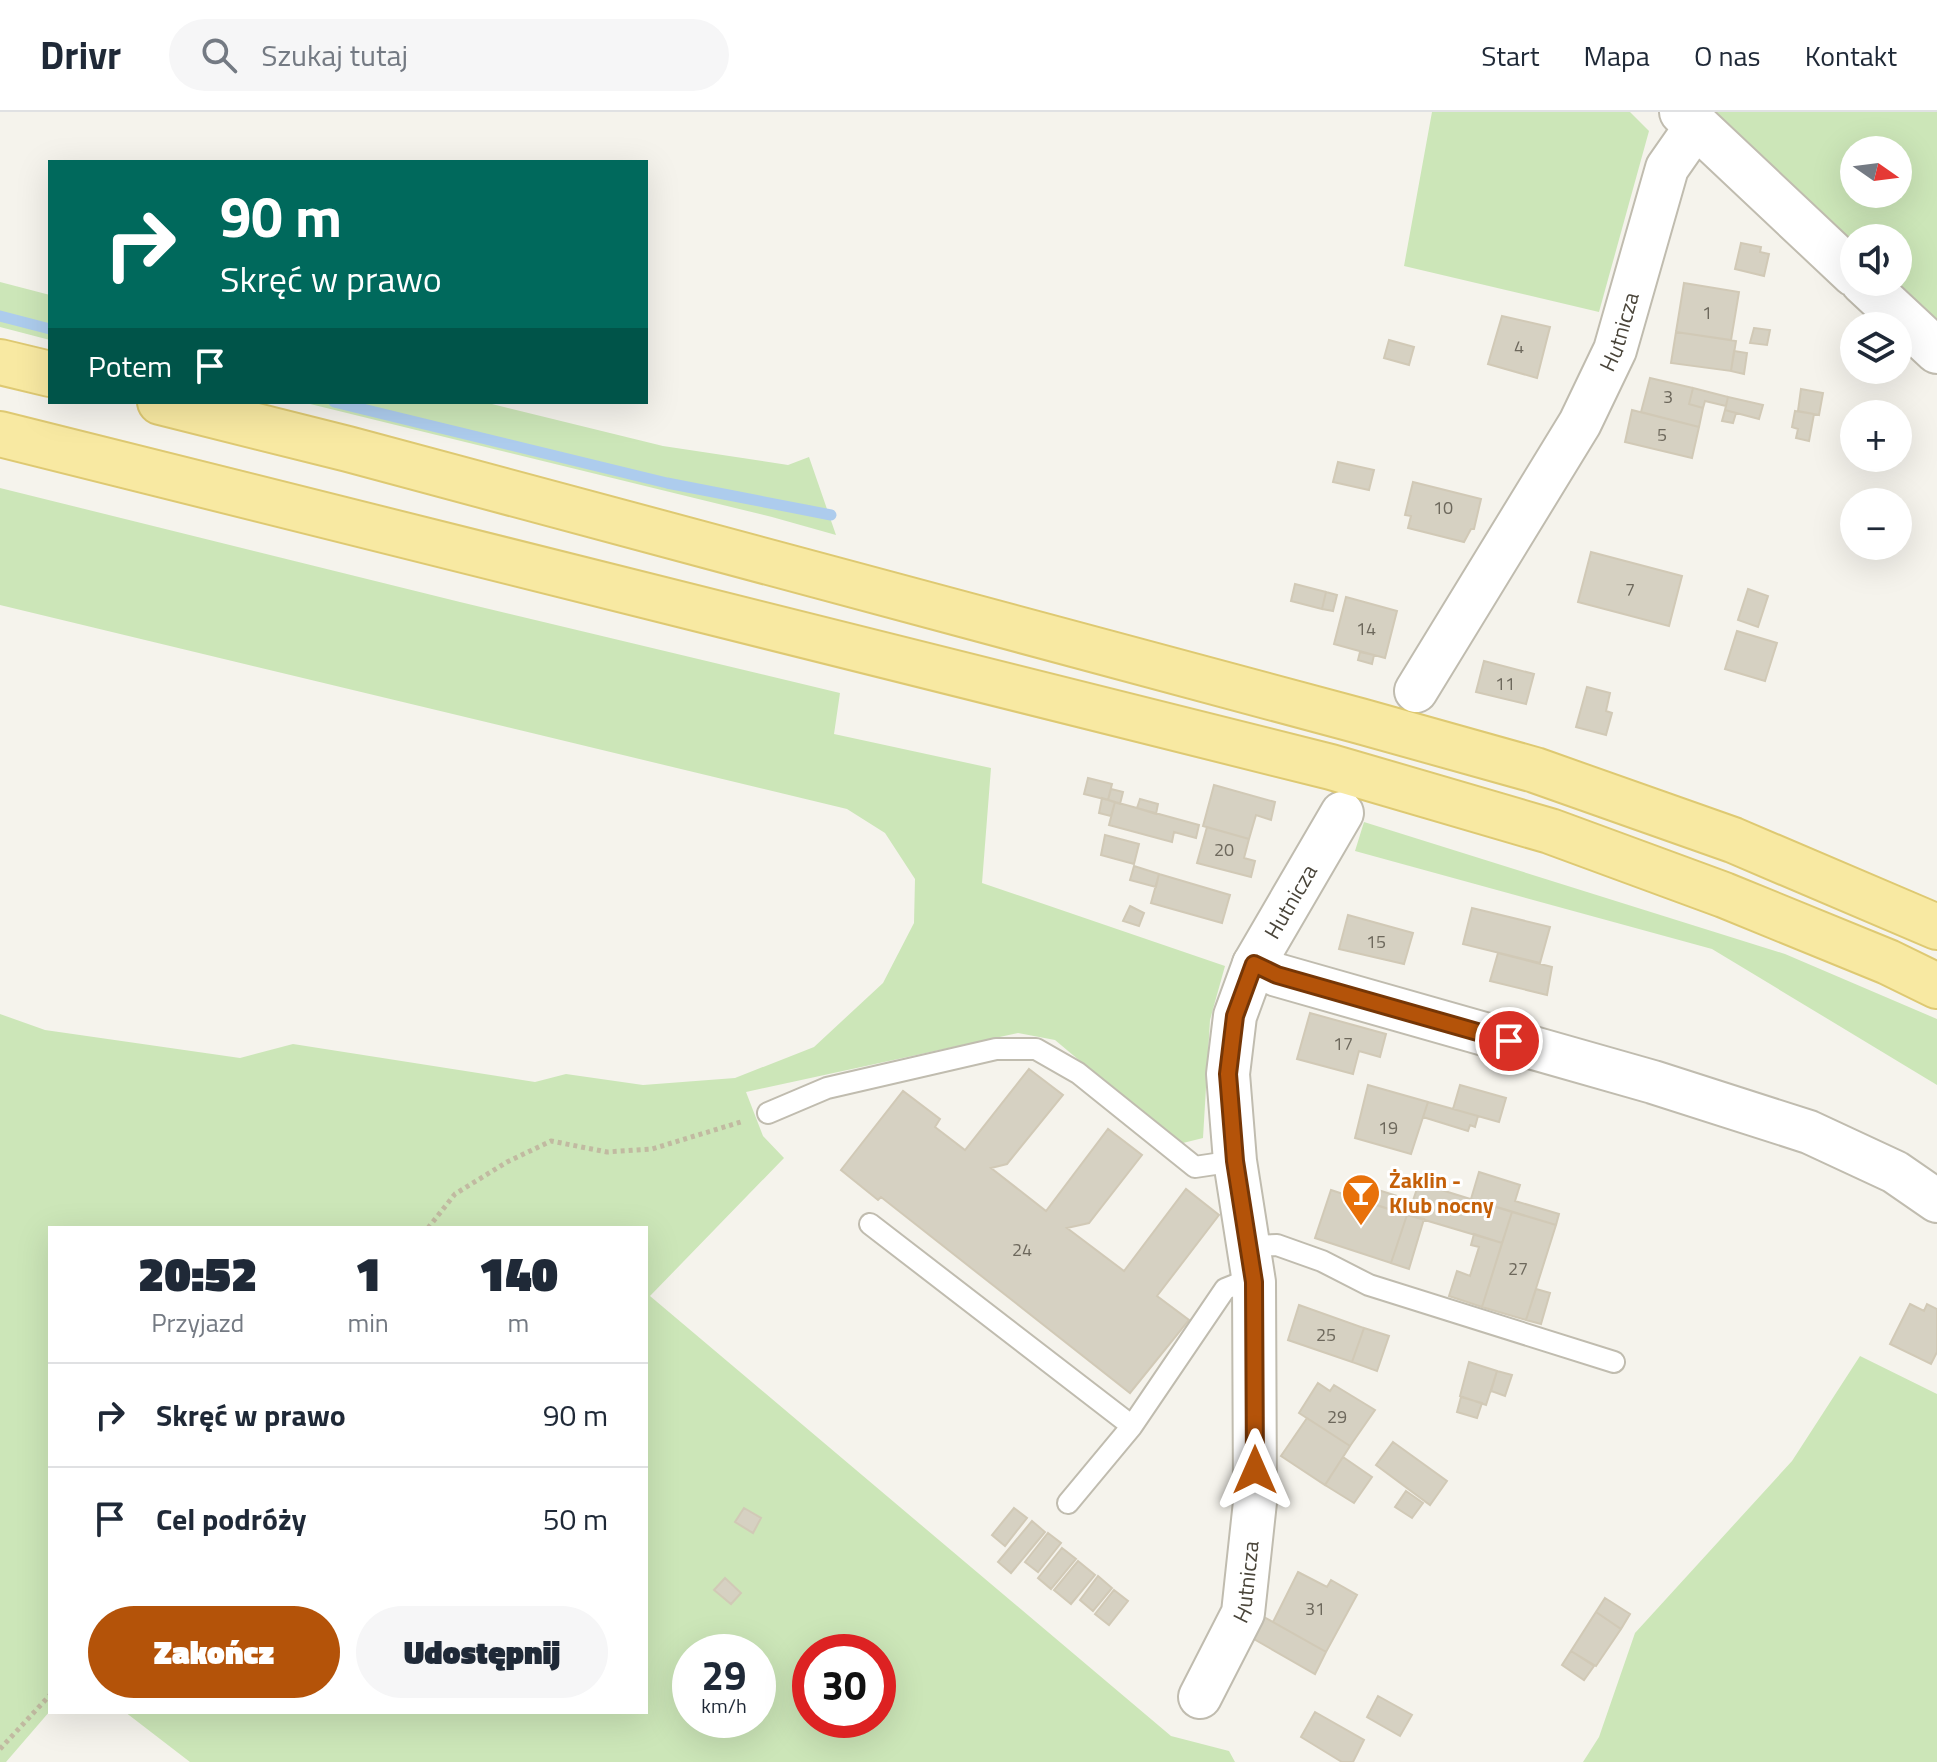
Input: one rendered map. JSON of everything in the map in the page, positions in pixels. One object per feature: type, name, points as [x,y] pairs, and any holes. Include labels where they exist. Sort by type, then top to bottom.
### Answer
[{"type":"main road","points":[[0,362],[48,374]]},
{"type":"main road","points":[[168,404],[409,466],[1535,770],[1733,840],[1937,927]]},
{"type":"main road","points":[[0,434],[1331,767],[1550,831],[1724,895],[1888,962],[1937,986]]},
{"type":"street","points":[[1690,119],[1840,261]]},
{"type":"street","name":"Hutnicza","points":[[1416,691],[1580,423],[1615,350],[1667,168],[1690,119]]},
{"type":"street","points":[[1878,296],[1937,351]]},
{"type":"street","name":"Hutnicza","points":[[1200,1697],[1243,1613],[1255,1502],[1252,1264],[1235,1161],[1228,1074],[1235,1016],[1254,964],[1342,813]]},
{"type":"street","points":[[1254,964],[1277,975],[1653,1082],[1809,1132],[1895,1172],[1937,1201]]},
{"type":"lane","points":[[768,1113],[827,1088],[996,1049],[1036,1049],[1078,1073],[1195,1167],[1235,1161]]},
{"type":"lane","points":[[870,1224],[1132,1426]]},
{"type":"lane","points":[[1068,1503],[1132,1426],[1225,1289],[1235,1285],[1252,1264],[1277,1245],[1322,1261],[1369,1285],[1614,1362]]},
{"type":"path","points":[[430,1226],[455,1194],[507,1162],[551,1141],[607,1152],[652,1149],[768,1113]]},
{"type":"path","points":[[0,1749],[48,1697]]},
{"type":"green space","points":[[1432,112],[1630,112],[1649,131],[1599,312],[1404,266]]},
{"type":"green space","points":[[1706,112],[1937,112],[1937,323],[1907,296],[1912,296],[1912,224],[1840,224],[1840,234]]},
{"type":"green space","points":[[0,282],[48,294],[48,339],[0,327]]},
{"type":"green space","points":[[310,404],[492,404],[663,446],[788,465],[809,457],[836,535]]},
{"type":"green space","points":[[0,488],[840,693],[834,734],[991,768],[982,883],[1225,966],[1210,1020],[1203,1138],[1179,1144],[1055,1040],[1018,1033],[746,1092],[763,1136],[784,1158],[650,1296],[1171,1736],[1229,1751],[1235,1762],[190,1762],[128,1714],[648,1714],[648,1226],[48,1226],[48,1713],[6,1762],[0,1762],[0,1014],[45,1030],[240,1058],[293,1044],[535,1082],[566,1074],[643,1085],[735,1078],[814,1047],[883,983],[914,923],[915,879],[885,833],[847,809],[0,605]]},
{"type":"green space","points":[[1364,822],[1785,954],[1937,1019],[1937,1085],[1712,949],[1355,851]]},
{"type":"green space","points":[[1860,1356],[1937,1394],[1937,1762],[1583,1762],[1599,1737],[1635,1633],[1792,1461]]},
{"type":"building","points":[[1741,243],[1761,247],[1760,252],[1769,254],[1764,276],[1735,269]]},
{"type":"building","points":[[1684,283],[1739,292],[1731,340],[1676,332]]},
{"type":"building","points":[[1502,316],[1550,327],[1537,378],[1488,364]]},
{"type":"building","points":[[1754,328],[1770,330],[1767,345],[1750,343]]},
{"type":"building","points":[[1676,332],[1736,341],[1731,371],[1671,363]]},
{"type":"building","points":[[1389,340],[1414,347],[1409,365],[1384,358]]},
{"type":"building","points":[[1734,351],[1747,353],[1744,374],[1731,371]]},
{"type":"building","points":[[1650,378],[1693,388],[1689,404],[1703,408],[1699,427],[1641,412]]},
{"type":"building","points":[[1693,388],[1728,397],[1726,406],[1705,401],[1703,408],[1689,404]]},
{"type":"building","points":[[1801,389],[1823,393],[1819,415],[1798,411]]},
{"type":"building","points":[[1728,397],[1763,405],[1759,419],[1725,410]]},
{"type":"building","points":[[1632,410],[1699,427],[1692,458],[1625,442]]},
{"type":"building","points":[[1725,410],[1736,413],[1733,423],[1722,421]]},
{"type":"building","points":[[1795,411],[1814,414],[1809,441],[1796,438],[1798,429],[1792,427]]},
{"type":"building","points":[[1338,462],[1374,470],[1369,490],[1333,482]]},
{"type":"building","points":[[1413,482],[1481,499],[1474,529],[1464,542],[1408,528],[1411,516],[1405,515]]},
{"type":"building","points":[[1591,552],[1682,576],[1669,626],[1578,602]]},
{"type":"building","points":[[1295,584],[1326,592],[1322,609],[1291,601]]},
{"type":"building","points":[[1748,589],[1768,596],[1758,627],[1738,620]]},
{"type":"building","points":[[1326,592],[1337,595],[1333,611],[1322,609]]},
{"type":"building","points":[[1346,597],[1397,611],[1385,658],[1334,644]]},
{"type":"building","points":[[1737,631],[1777,643],[1765,681],[1725,669]]},
{"type":"building","points":[[1360,652],[1374,655],[1372,664],[1358,660]]},
{"type":"building","points":[[1484,661],[1534,674],[1526,704],[1476,692]]},
{"type":"building","points":[[1587,687],[1610,693],[1606,711],[1612,713],[1606,735],[1576,727]]},
{"type":"building","points":[[1088,778],[1112,784],[1108,800],[1084,794]]},
{"type":"building","points":[[1214,785],[1275,802],[1271,820],[1256,815],[1249,839],[1203,826]]},
{"type":"building","points":[[1111,789],[1123,792],[1120,804],[1108,800]]},
{"type":"building","points":[[1102,798],[1115,802],[1111,816],[1099,813]]},
{"type":"building","points":[[1140,799],[1158,804],[1156,814],[1137,808]]},
{"type":"building","points":[[1115,802],[1199,825],[1196,838],[1174,832],[1172,842],[1109,825]]},
{"type":"building","points":[[1207,827],[1249,839],[1244,858],[1255,861],[1251,877],[1197,863]]},
{"type":"building","points":[[1105,835],[1139,844],[1134,864],[1101,855]]},
{"type":"building","points":[[1134,866],[1159,874],[1156,887],[1130,880]]},
{"type":"building","points":[[1159,874],[1230,895],[1222,923],[1151,903]]},
{"type":"building","points":[[1130,906],[1144,913],[1139,926],[1123,921]]},
{"type":"building","points":[[1472,908],[1550,927],[1540,963],[1463,944]]},
{"type":"building","points":[[1348,915],[1413,933],[1404,964],[1339,949]]},
{"type":"building","points":[[1498,953],[1552,967],[1547,995],[1490,981]]},
{"type":"building","points":[[1310,1013],[1386,1034],[1380,1057],[1359,1051],[1353,1074],[1297,1059]]},
{"type":"building","points":[[1029,1069],[1063,1095],[1007,1164],[991,1168],[1046,1211],[1108,1129],[1142,1155],[1089,1223],[1067,1228],[1124,1271],[1186,1189],[1219,1215],[1157,1296],[1189,1320],[1130,1393],[881,1197],[878,1200],[841,1170],[903,1091],[940,1119],[935,1127],[965,1150]]},
{"type":"building","points":[[1368,1085],[1428,1102],[1411,1154],[1355,1138]]},
{"type":"building","points":[[1460,1085],[1506,1098],[1499,1122],[1453,1109]]},
{"type":"building","points":[[1428,1102],[1478,1116],[1475,1127],[1470,1125],[1468,1131],[1423,1117]]},
{"type":"building","points":[[1479,1172],[1520,1185],[1515,1201],[1559,1214],[1556,1225],[1471,1199]]},
{"type":"building","points":[[1419,1183],[1512,1212],[1502,1243],[1408,1215]]},
{"type":"building","name":"Żaklin - Klub nocny","points":[[1331,1190],[1407,1215],[1391,1263],[1315,1238]]},
{"type":"building","points":[[1378,1190],[1413,1201],[1408,1215],[1424,1219],[1409,1269],[1391,1263],[1407,1215],[1373,1204]]},
{"type":"building","points":[[1512,1212],[1556,1225],[1526,1320],[1482,1307]]},
{"type":"building","points":[[1474,1234],[1502,1243],[1482,1307],[1449,1296],[1457,1271],[1470,1276],[1479,1247],[1471,1245]]},
{"type":"building","points":[[1536,1289],[1550,1293],[1541,1324],[1526,1320]]},
{"type":"building","points":[[1910,1304],[1924,1311],[1927,1304],[1937,1309],[1937,1352],[1931,1364],[1890,1344]]},
{"type":"building","points":[[1299,1305],[1364,1328],[1352,1362],[1288,1340]]},
{"type":"building","points":[[1364,1328],[1389,1336],[1377,1371],[1352,1362]]},
{"type":"building","points":[[1469,1362],[1497,1371],[1486,1405],[1460,1396]]},
{"type":"building","points":[[1497,1371],[1512,1375],[1505,1396],[1491,1391]]},
{"type":"building","points":[[1318,1383],[1330,1391],[1334,1385],[1375,1410],[1350,1446],[1299,1413]]},
{"type":"building","points":[[1461,1397],[1482,1403],[1477,1418],[1457,1412]]},
{"type":"building","points":[[1307,1418],[1350,1446],[1325,1485],[1281,1456]]},
{"type":"building","points":[[1393,1442],[1447,1481],[1430,1505],[1376,1465]]},
{"type":"building","points":[[1343,1457],[1372,1477],[1354,1503],[1325,1485]]},
{"type":"building","points":[[1406,1491],[1423,1503],[1412,1518],[1395,1507]]},
{"type":"building","points":[[744,1508],[761,1518],[753,1533],[735,1522]]},
{"type":"building","points":[[1014,1508],[1027,1518],[1005,1546],[992,1535]]},
{"type":"building","points":[[1032,1521],[1045,1532],[1011,1573],[998,1562]]},
{"type":"building","points":[[1048,1533],[1061,1543],[1038,1572],[1025,1562]]},
{"type":"building","points":[[1062,1548],[1076,1559],[1051,1589],[1038,1578]]},
{"type":"building","points":[[1078,1561],[1095,1575],[1071,1604],[1054,1590]]},
{"type":"building","points":[[1298,1572],[1327,1587],[1331,1580],[1357,1595],[1326,1652],[1273,1622]]},
{"type":"building","points":[[1098,1576],[1112,1588],[1093,1611],[1080,1600]]},
{"type":"building","points":[[725,1578],[741,1593],[731,1604],[714,1590]]},
{"type":"building","points":[[1114,1590],[1128,1601],[1109,1625],[1095,1614]]},
{"type":"building","points":[[1605,1598],[1630,1614],[1621,1629],[1596,1612]]},
{"type":"building","points":[[1596,1612],[1621,1629],[1596,1666],[1571,1651]]},
{"type":"building","points":[[1264,1617],[1326,1652],[1315,1674],[1252,1638]]},
{"type":"building","points":[[1571,1651],[1594,1666],[1584,1680],[1562,1665]]},
{"type":"building","points":[[1378,1696],[1412,1715],[1400,1736],[1367,1717]]},
{"type":"building","points":[[1315,1712],[1364,1740],[1353,1762],[1342,1762],[1301,1737]]},
{"type":"waterway","points":[[0,316],[48,328]]},
{"type":"waterway","points":[[342,404],[667,483],[831,515]]},
{"type":"place","name":"Żaklin - Klub nocny","points":[[1361,1227]]},
{"type":"route","points":[[1255,1470],[1254,1282],[1235,1161],[1228,1074],[1235,1016],[1254,964],[1277,975],[1509,1041]]}]
